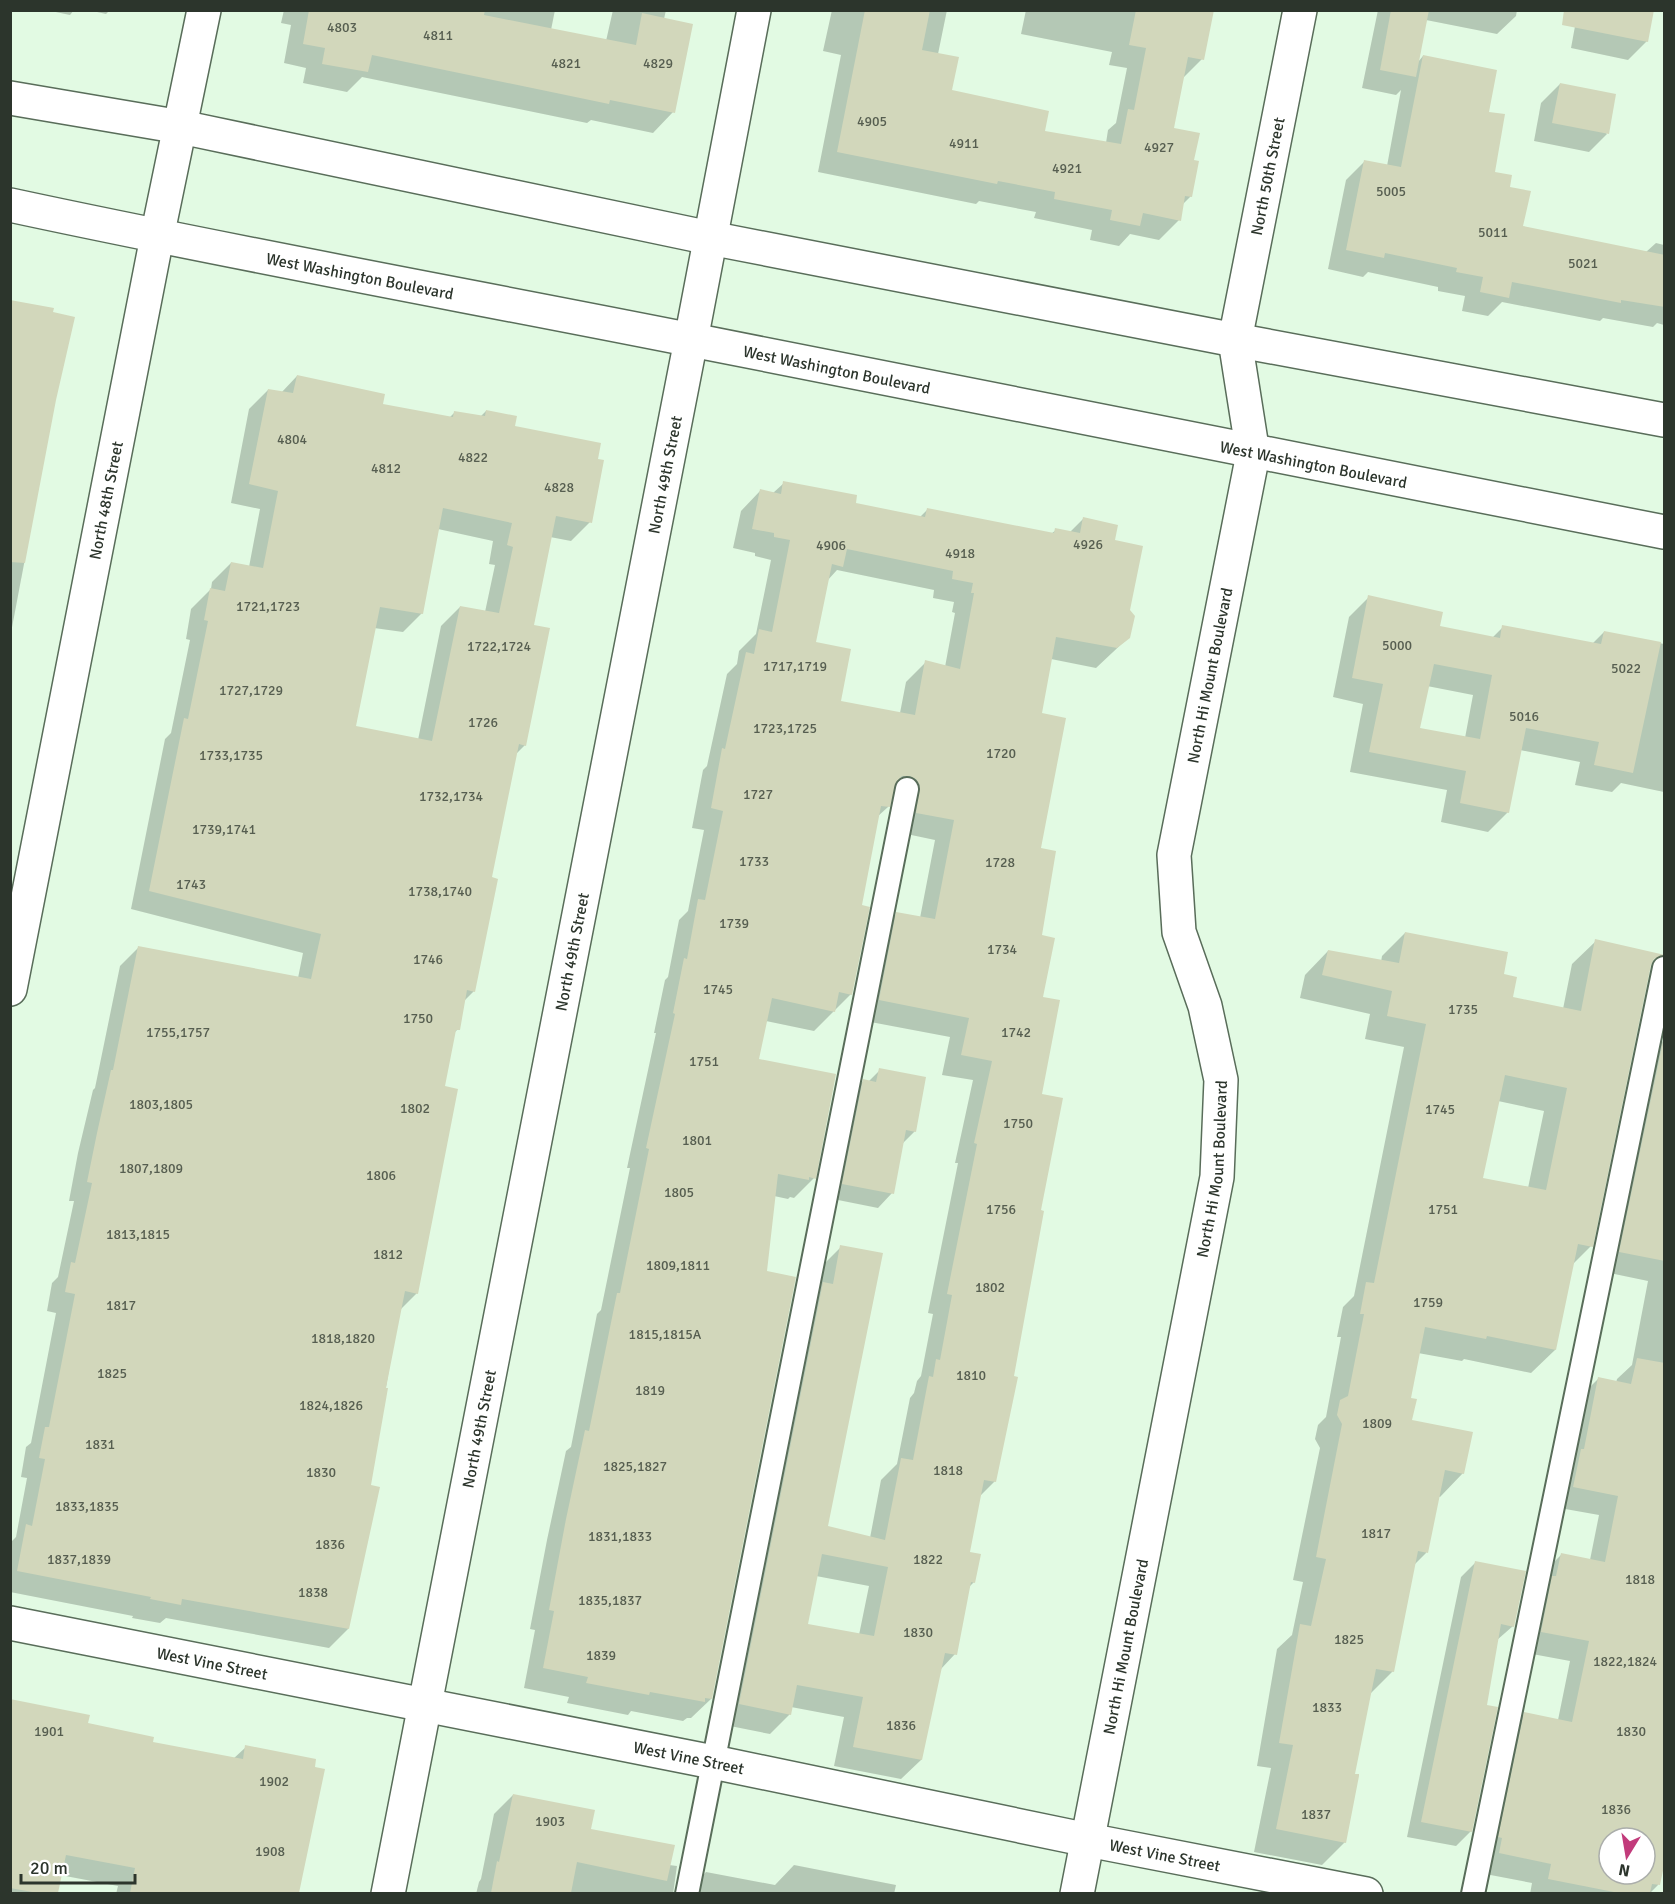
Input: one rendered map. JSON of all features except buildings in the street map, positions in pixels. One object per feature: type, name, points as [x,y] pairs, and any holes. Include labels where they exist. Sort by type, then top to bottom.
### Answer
[{"type":"street","name":"North 48th Street","points":[[10,989],[157,237],[204,10]]},
{"type":"street","name":"North 49th Street","points":[[388,1893],[754,10]]},
{"type":"street","name":"North 50th Street","points":[[1235,340],[1300,10]]},
{"type":"street","points":[[10,98],[181,127],[710,238],[1235,340],[1665,420]]},
{"type":"street","name":"West Washington Boulevard","points":[[10,204],[157,237],[691,340],[1253,454],[1665,532]]},
{"type":"street","name":"North Hi Mount Boulevard","points":[[1077,1893],[1217,1177],[1221,1080],[1205,1006],[1179,932],[1174,855],[1253,454],[1235,340]]},
{"type":"street","name":"West Vine Street","points":[[10,1623],[713,1762],[1088,1840],[1366,1893]]},
{"type":"lane","points":[[687,1893],[907,789]]},
{"type":"lane","points":[[1473,1893],[1665,968]]}]
